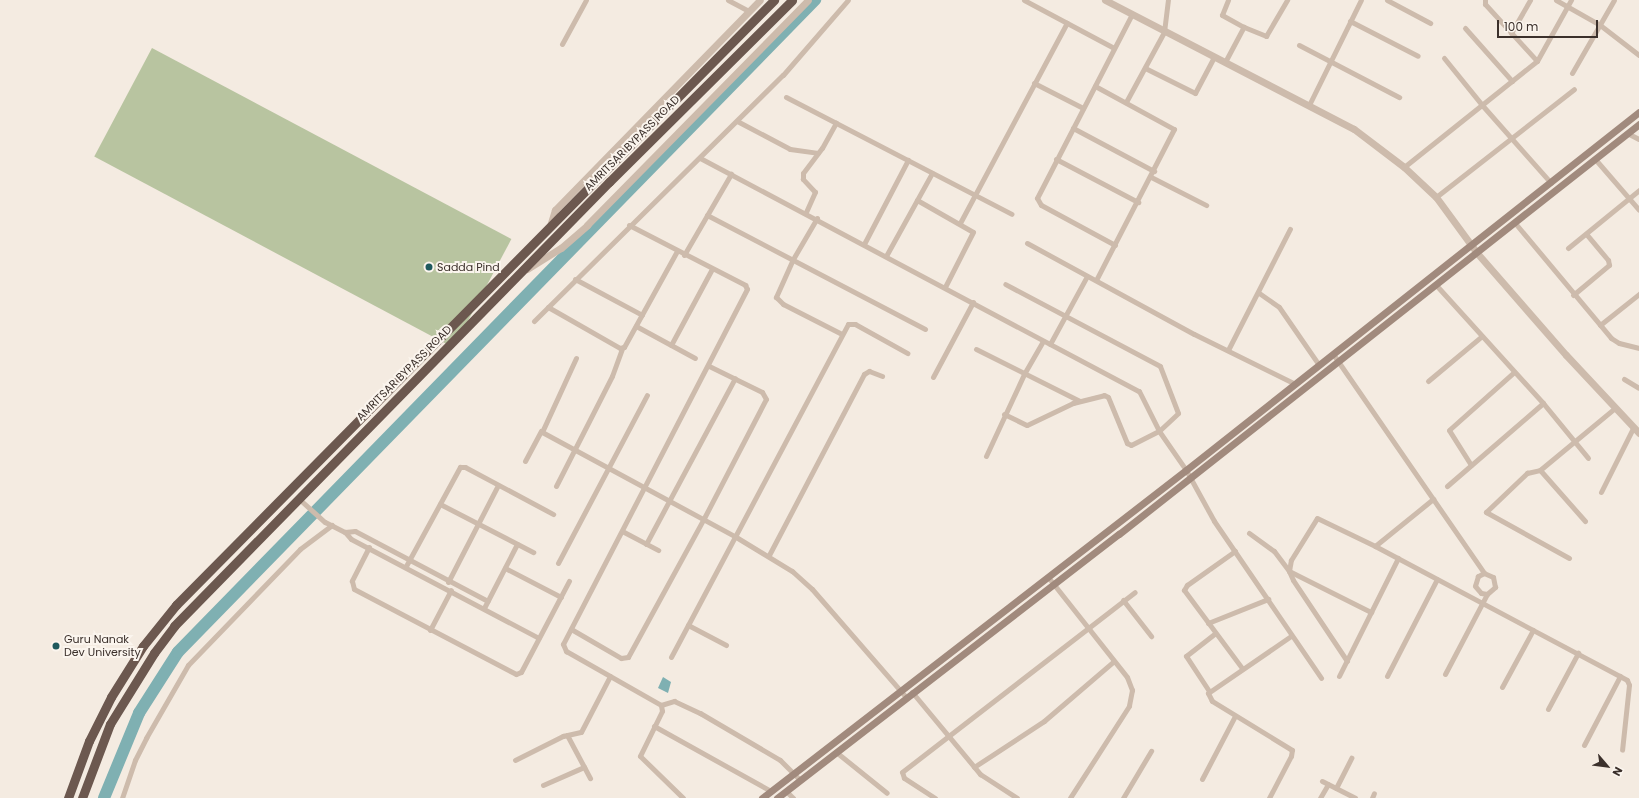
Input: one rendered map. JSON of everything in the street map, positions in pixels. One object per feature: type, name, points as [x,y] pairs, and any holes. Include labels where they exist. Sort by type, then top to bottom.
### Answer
[{"type":"highway","name":"AMRITSAR BYPASS ROAD","points":[[68,798],[89,741],[114,691],[143,646],[176,605],[774,0]]},
{"type":"highway","name":"AMRITSAR BYPASS ROAD","points":[[82,798],[110,724],[162,641],[298,498],[792,0]]},
{"type":"main road","points":[[762,798],[900,689],[1186,470],[1472,246],[1639,112]]},
{"type":"main road","points":[[777,798],[1190,478],[1639,124]]},
{"type":"street","points":[[562,44],[586,0]]},
{"type":"street","points":[[728,0],[749,11]]},
{"type":"street","points":[[550,226],[555,210],[760,0]]},
{"type":"street","points":[[521,272],[561,248],[587,225],[808,0]]},
{"type":"street","points":[[534,321],[575,278],[700,158],[783,75],[848,0]]},
{"type":"street","points":[[1024,0],[1114,48]]},
{"type":"street","points":[[1105,0],[1164,32],[1354,129],[1404,167],[1436,197],[1477,253],[1615,408],[1638,431],[1601,492]]},
{"type":"street","points":[[1126,102],[1164,32],[1168,0]]},
{"type":"street","points":[[1168,7],[1172,0]]},
{"type":"street","points":[[1228,0],[1222,15],[1244,27],[1266,36],[1287,0]]},
{"type":"street","points":[[1309,105],[1361,0]]},
{"type":"street","points":[[1387,0],[1430,23]]},
{"type":"street","points":[[1485,0],[1485,4],[1537,61]]},
{"type":"street","points":[[1511,33],[1530,0]]},
{"type":"street","points":[[1556,0],[1600,25],[1639,55]]},
{"type":"street","points":[[1404,167],[1537,61],[1571,0]]},
{"type":"street","points":[[1572,73],[1614,0]]},
{"type":"street","points":[[1115,245],[1038,202],[1038,195],[1132,14]]},
{"type":"street","points":[[960,223],[1067,22]]},
{"type":"street","points":[[1350,22],[1418,56]]},
{"type":"street","points":[[1225,62],[1244,27]]},
{"type":"street","points":[[1465,28],[1512,81]]},
{"type":"street","points":[[1299,45],[1399,97]]},
{"type":"street","points":[[1145,68],[1195,93],[1214,57]]},
{"type":"street","points":[[1444,58],[1482,105],[1551,182]]},
{"type":"street","points":[[1034,83],[1084,108]]},
{"type":"street","points":[[1095,86],[1174,129],[1151,177],[1096,280]]},
{"type":"street","points":[[1436,197],[1510,137],[1574,89]]},
{"type":"street","points":[[786,97],[1012,214]]},
{"type":"street","points":[[737,121],[790,149],[818,153]]},
{"type":"street","points":[[806,212],[815,192],[802,176],[818,153],[836,122]]},
{"type":"street","points":[[1073,128],[1154,171]]},
{"type":"street","points":[[1628,133],[1639,139]]},
{"type":"street","points":[[700,158],[806,212],[1136,389],[1159,431],[1186,470],[1234,551],[1321,678]]},
{"type":"street","points":[[1056,159],[1138,202]]},
{"type":"street","points":[[1595,159],[1639,210]]},
{"type":"street","points":[[864,244],[908,160]]},
{"type":"street","points":[[886,256],[932,173]]},
{"type":"street","points":[[684,255],[731,174]]},
{"type":"street","points":[[1151,177],[1206,205]]},
{"type":"street","points":[[1568,248],[1639,190]]},
{"type":"street","points":[[917,200],[971,229],[972,234],[945,287]]},
{"type":"street","points":[[707,216],[925,329]]},
{"type":"street","points":[[816,218],[777,293],[778,299],[842,334]]},
{"type":"street","points":[[1515,223],[1573,295],[1600,325],[1615,340],[1638,347]]},
{"type":"street","points":[[629,225],[684,255],[745,285],[747,292],[563,644],[566,651],[661,705],[674,702],[700,713],[780,760],[795,773],[800,780]]},
{"type":"street","points":[[1228,350],[1259,293],[1290,229]]},
{"type":"street","points":[[1573,295],[1609,265],[1608,260],[1586,234]]},
{"type":"street","points":[[1026,243],[1295,384]]},
{"type":"street","points":[[556,486],[612,376],[622,348],[636,326],[677,251]]},
{"type":"street","points":[[671,345],[712,268]]},
{"type":"street","points":[[1050,344],[1087,276]]},
{"type":"street","points":[[575,278],[642,315]]},
{"type":"street","points":[[1004,414],[1027,425],[1080,401],[1102,395],[1108,397],[1129,445],[1134,445],[1159,431],[1178,413],[1160,366],[1005,284]]},
{"type":"street","points":[[1436,285],[1543,403],[1588,458]]},
{"type":"street","points":[[1259,293],[1279,307],[1319,365]]},
{"type":"street","points":[[1600,325],[1639,294]]},
{"type":"street","points":[[933,377],[973,302]]},
{"type":"street","points":[[548,307],[622,348]]},
{"type":"street","points":[[671,657],[848,324],[852,323],[907,353]]},
{"type":"street","points":[[636,326],[695,358]]},
{"type":"street","points":[[1428,381],[1482,336]]},
{"type":"street","points":[[986,456],[1004,414],[1043,340]]},
{"type":"street","points":[[976,349],[1080,401]]},
{"type":"street","points":[[1333,354],[1484,573],[1491,575],[1495,580],[1495,587],[1487,594],[1445,674]]},
{"type":"street","points":[[525,461],[576,358]]},
{"type":"street","points":[[571,629],[621,658],[628,657],[703,520],[766,399],[762,392],[709,366]]},
{"type":"street","points":[[769,556],[864,374],[869,371],[882,376]]},
{"type":"street","points":[[1471,465],[1449,430],[1453,424],[1514,372]]},
{"type":"street","points":[[646,544],[734,378]]},
{"type":"street","points":[[1624,379],[1639,388]]},
{"type":"street","points":[[558,563],[647,395]]},
{"type":"street","points":[[1447,486],[1543,403]]},
{"type":"street","points":[[1569,558],[1486,512],[1527,473],[1540,470],[1615,408]]},
{"type":"street","points":[[541,431],[669,502],[736,537],[769,556],[804,581],[906,697]]},
{"type":"street","points":[[406,566],[440,504],[457,468],[462,466],[553,514]]},
{"type":"street","points":[[1540,470],[1585,521]]},
{"type":"street","points":[[445,587],[498,485]]},
{"type":"street","points":[[298,498],[325,522],[345,532],[351,538],[539,638]]},
{"type":"street","points":[[1375,546],[1433,499]]},
{"type":"street","points":[[440,504],[533,552]]},
{"type":"street","points":[[1289,570],[1291,560],[1317,518],[1375,546],[1578,653],[1627,680],[1629,685],[1622,750]]},
{"type":"street","points":[[122,798],[140,749],[188,665],[300,549],[332,525]]},
{"type":"street","points":[[345,532],[355,531],[488,601]]},
{"type":"street","points":[[622,531],[658,550]]},
{"type":"street","points":[[1249,534],[1274,551],[1289,570],[1293,580],[1347,661]]},
{"type":"street","points":[[484,608],[517,544]]},
{"type":"street","points":[[369,547],[352,581],[352,586],[430,630],[516,674],[521,672],[569,581]]},
{"type":"street","points":[[1234,551],[1185,587],[1185,593],[1242,668]]},
{"type":"street","points":[[1339,676],[1398,558]]},
{"type":"street","points":[[505,568],[561,597]]},
{"type":"street","points":[[1289,570],[1371,612]]},
{"type":"street","points":[[1484,573],[1478,576],[1475,586],[1481,593],[1487,594]]},
{"type":"street","points":[[1048,577],[1127,677],[1133,696],[1070,798]]},
{"type":"street","points":[[1387,676],[1438,579]]},
{"type":"street","points":[[430,630],[451,590]]},
{"type":"street","points":[[935,798],[904,778],[902,773],[1135,592]]},
{"type":"street","points":[[1208,624],[1268,599]]},
{"type":"street","points":[[1123,600],[1151,636]]},
{"type":"street","points":[[688,625],[726,645]]},
{"type":"street","points":[[1502,687],[1533,630]]},
{"type":"street","points":[[1215,633],[1186,656],[1209,691],[1212,701],[1234,716],[1292,750],[1291,756],[1269,798]]},
{"type":"street","points":[[1209,691],[1291,636]]},
{"type":"street","points":[[1548,709],[1578,653]]},
{"type":"street","points":[[974,767],[1044,721],[1114,661]]},
{"type":"street","points":[[515,760],[567,735],[579,733],[583,730],[610,676]]},
{"type":"street","points":[[1584,745],[1620,676]]},
{"type":"street","points":[[912,692],[974,767],[992,783],[1017,798]]},
{"type":"street","points":[[661,705],[662,711],[640,756],[682,798]]},
{"type":"street","points":[[1202,779],[1234,716]]},
{"type":"street","points":[[654,726],[771,792]]},
{"type":"street","points":[[567,735],[590,778]]},
{"type":"street","points":[[1123,798],[1151,751]]},
{"type":"street","points":[[836,752],[887,793]]},
{"type":"street","points":[[1336,788],[1351,758]]},
{"type":"street","points":[[543,785],[584,767]]},
{"type":"street","points":[[1322,781],[1355,798]]},
{"type":"street","points":[[1320,798],[1328,784]]},
{"type":"street","points":[[786,791],[793,798]]},
{"type":"green space","points":[[152,48],[511,239],[454,348],[94,157]]},
{"type":"water","points":[[663,677],[671,682],[668,693],[658,688]]},
{"type":"waterway","points":[[104,798],[139,713],[178,652],[815,0]]},
{"type":"place","name":"Sadda Pind","points":[[429,267]]},
{"type":"place","name":"Guru Nanak Dev University","points":[[56,646]]}]
